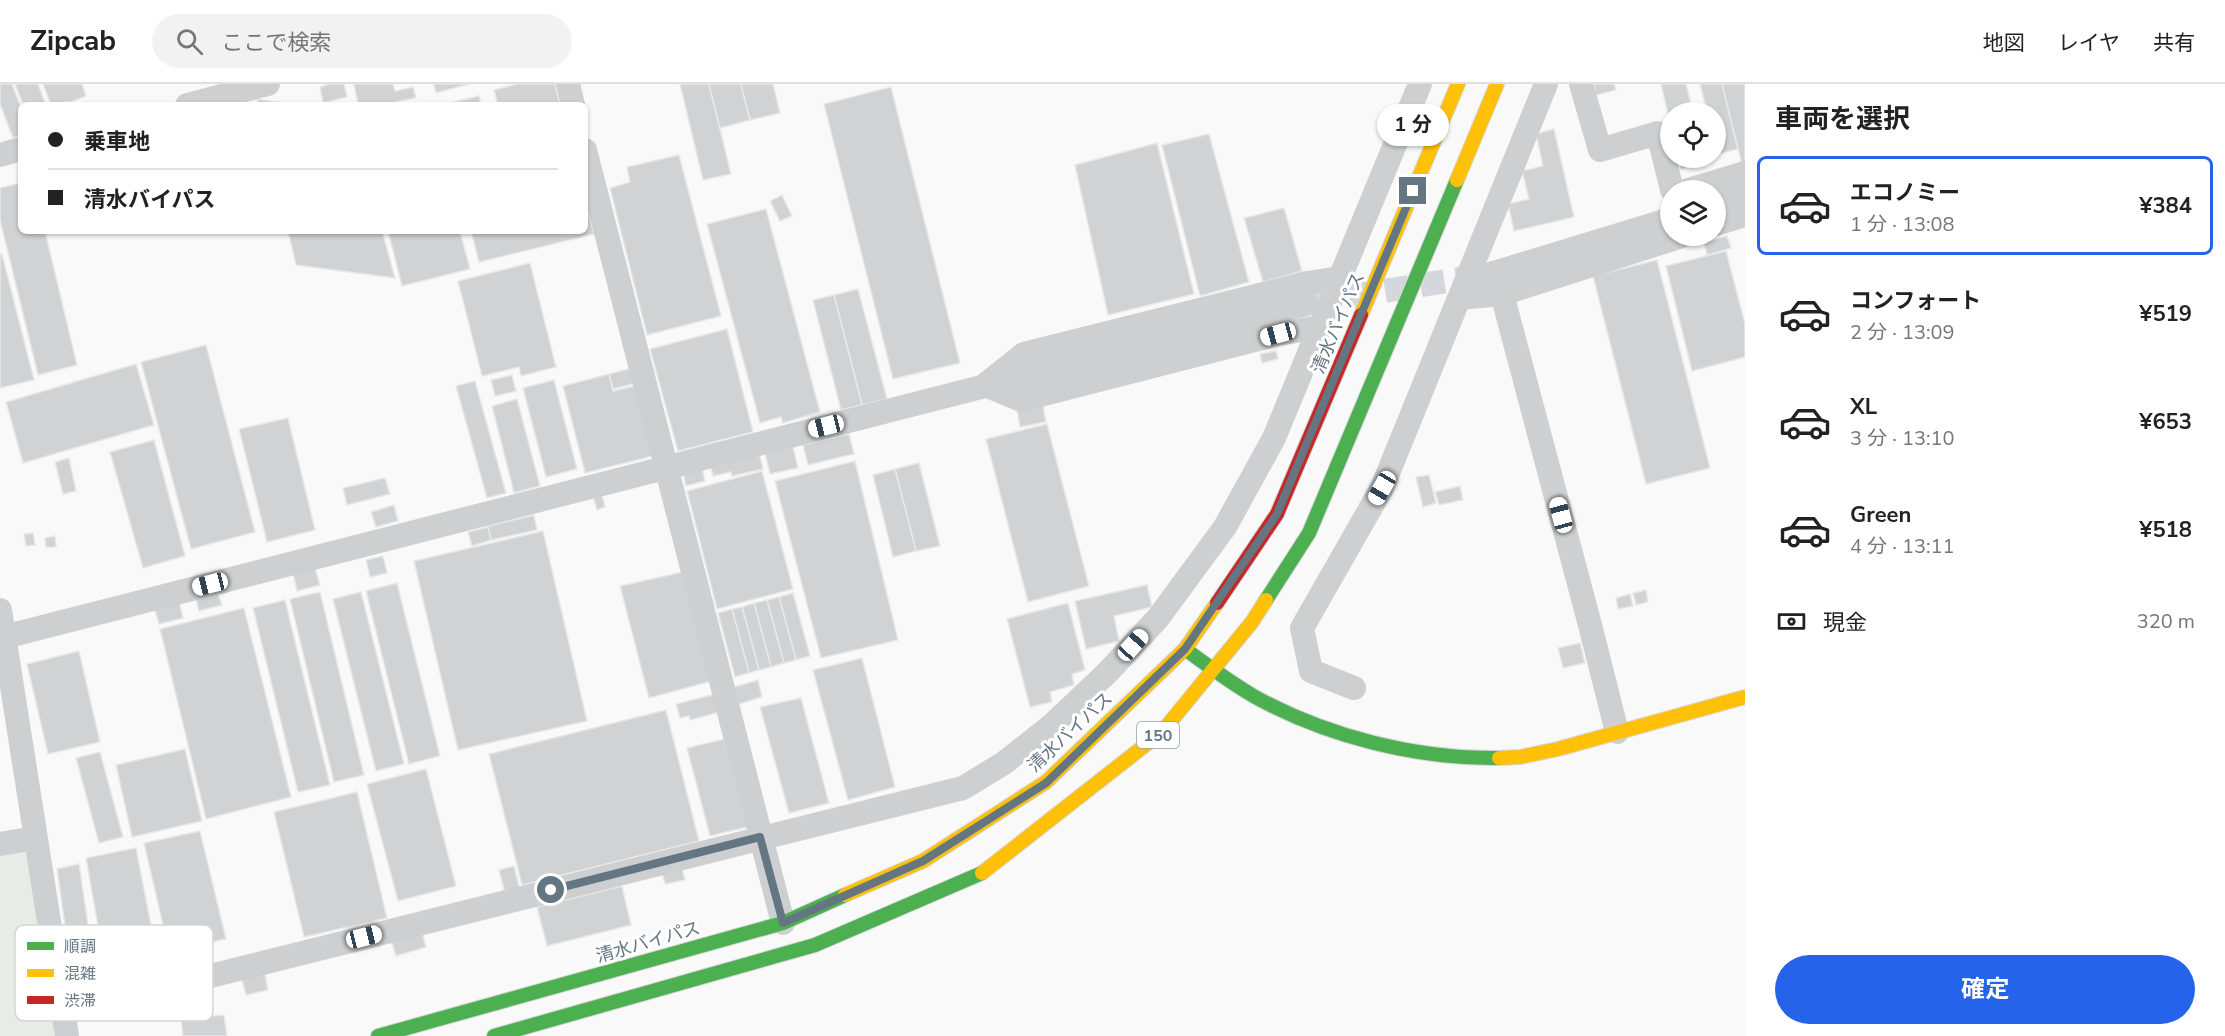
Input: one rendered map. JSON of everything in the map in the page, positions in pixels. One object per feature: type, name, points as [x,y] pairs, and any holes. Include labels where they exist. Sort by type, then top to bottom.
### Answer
[{"type":"main road","name":"清水バイパス","points":[[378,1036],[783,923],[923,861],[1046,783],[1185,649],[1277,514],[1458,84]]},
{"type":"main road","name":"150","points":[[494,1036],[815,945],[985,872],[1162,732],[1252,622],[1309,534],[1497,84]]},
{"type":"main road","points":[[1185,649],[1268,704],[1328,729],[1399,748],[1456,756],[1507,758],[1564,747],[1745,697]]},
{"type":"street","points":[[199,102],[268,84]]},
{"type":"street","points":[[568,84],[572,102]]},
{"type":"street","points":[[213,985],[760,837],[963,788],[1004,763],[1052,725],[1108,672],[1158,618],[1225,527],[1274,438],[1420,84]]},
{"type":"street","points":[[1354,688],[1311,671],[1302,628],[1382,488],[1546,84]]},
{"type":"street","points":[[1581,84],[1600,150],[1658,133],[1670,180]]},
{"type":"street","points":[[0,155],[18,150]]},
{"type":"street","points":[[588,162],[783,923]]},
{"type":"street","points":[[1722,180],[1745,173]]},
{"type":"street","points":[[1726,202],[1745,196]]},
{"type":"street","points":[[1726,222],[1745,215]]},
{"type":"street","points":[[1487,275],[1660,222]]},
{"type":"street","points":[[1460,298],[1502,294],[1660,243]]},
{"type":"street","points":[[985,385],[1024,354],[1307,283],[1340,278]]},
{"type":"street","points":[[1502,294],[1617,732]]},
{"type":"street","points":[[2,638],[1306,303]]},
{"type":"street","points":[[985,385],[1021,400],[1278,334],[1320,327]]},
{"type":"street","points":[[0,610],[2,638],[49,925]]},
{"type":"street","points":[[0,844],[35,838]]},
{"type":"street","points":[[65,1025],[80,1021]]},
{"type":"shaded area","points":[[26,845],[42,925],[15,925],[15,1021],[61,1021],[64,1036],[0,1036],[0,849]]},
{"type":"building","points":[[0,84],[12,84],[19,102],[18,136],[13,138],[0,104]]},
{"type":"building","points":[[15,84],[38,84],[45,102],[22,102]]},
{"type":"building","points":[[43,84],[82,84],[86,96],[71,102],[50,102]]},
{"type":"building","points":[[344,84],[347,97],[323,102],[320,87]]},
{"type":"building","points":[[354,84],[393,84],[395,91],[413,87],[416,98],[396,102],[357,102]]},
{"type":"building","points":[[434,84],[469,84],[436,93]]},
{"type":"building","points":[[517,84],[555,84],[559,102],[497,102],[494,90]]},
{"type":"building","points":[[680,84],[709,84],[731,174],[703,180]]},
{"type":"building","points":[[709,84],[741,84],[750,120],[720,128]]},
{"type":"building","points":[[741,84],[773,84],[780,113],[750,120]]},
{"type":"building","points":[[1594,84],[1614,84],[1616,90],[1596,95]]},
{"type":"building","points":[[1661,84],[1686,84],[1690,102],[1665,102]]},
{"type":"building","points":[[1700,84],[1722,84],[1738,149],[1726,152],[1726,102],[1704,102]]},
{"type":"building","points":[[1722,84],[1745,84],[1745,164],[1742,165]]},
{"type":"building","points":[[891,87],[960,363],[893,379],[824,104]]},
{"type":"building","points":[[479,96],[480,102],[453,102]]},
{"type":"building","points":[[257,99],[277,102],[258,102]]},
{"type":"building","points":[[1554,129],[1574,217],[1514,231],[1508,204],[1529,199],[1522,171],[1543,166],[1536,134]]},
{"type":"building","points":[[1209,134],[1249,282],[1200,296],[1162,145]]},
{"type":"building","points":[[1157,143],[1194,294],[1108,315],[1075,165]]},
{"type":"building","points":[[679,155],[721,316],[647,335],[610,188],[630,182],[627,167]]},
{"type":"building","points":[[18,184],[18,234],[46,234],[77,365],[38,375],[0,220],[0,188]]},
{"type":"building","points":[[782,195],[792,216],[780,221],[770,201]]},
{"type":"building","points":[[1284,208],[1302,271],[1263,282],[1244,218]]},
{"type":"building","points":[[766,209],[820,412],[783,423],[781,417],[760,423],[707,224]]},
{"type":"building","points":[[588,211],[594,234],[479,262],[472,234],[588,234]]},
{"type":"building","points":[[289,234],[383,234],[395,278],[296,265]]},
{"type":"building","points":[[389,234],[461,234],[470,269],[402,286]]},
{"type":"building","points":[[1726,236],[1731,248],[1707,255],[1705,246],[1726,246]]},
{"type":"building","points":[[1726,251],[1745,324],[1745,357],[1692,371],[1666,266]]},
{"type":"building","points":[[0,254],[2,254],[34,380],[0,388]]},
{"type":"building","points":[[1657,260],[1710,468],[1646,484],[1593,276]]},
{"type":"building","points":[[530,263],[556,367],[521,376],[519,367],[482,376],[458,281]]},
{"type":"building","points":[[858,289],[887,399],[862,405],[834,295]]},
{"type":"building","points":[[834,295],[862,405],[841,410],[813,300]]},
{"type":"building","points":[[727,329],[753,432],[678,451],[650,349]]},
{"type":"building","points":[[206,345],[255,532],[191,549],[141,362]]},
{"type":"building","points":[[1276,351],[1278,359],[1262,363],[1260,354]]},
{"type":"building","points":[[136,364],[154,425],[23,463],[6,402]]},
{"type":"building","points":[[632,368],[636,383],[613,389],[609,374]]},
{"type":"building","points":[[609,374],[613,391],[635,386],[653,456],[585,473],[563,386]]},
{"type":"building","points":[[512,375],[516,391],[495,396],[491,380]]},
{"type":"building","points":[[554,380],[577,469],[546,477],[523,388]]},
{"type":"building","points":[[475,381],[506,493],[487,498],[456,386]]},
{"type":"building","points":[[517,399],[540,486],[514,493],[492,406]]},
{"type":"building","points":[[1043,405],[1046,422],[1020,427],[1017,410]]},
{"type":"building","points":[[288,418],[315,530],[267,542],[239,429]]},
{"type":"building","points":[[1047,424],[1089,586],[1028,602],[986,439]]},
{"type":"building","points":[[849,434],[854,454],[808,465],[803,445]]},
{"type":"building","points":[[154,440],[185,556],[143,568],[110,452]]},
{"type":"building","points":[[792,443],[798,468],[770,474],[764,449]]},
{"type":"building","points":[[759,452],[763,469],[732,476],[731,472],[713,476],[710,464]]},
{"type":"building","points":[[69,458],[76,491],[63,494],[55,462]]},
{"type":"building","points":[[855,461],[898,640],[821,658],[775,481]]},
{"type":"building","points":[[919,463],[940,546],[916,551],[895,469]]},
{"type":"building","points":[[702,468],[705,481],[686,486],[683,473]]},
{"type":"building","points":[[895,469],[916,551],[893,557],[873,475]]},
{"type":"building","points":[[762,471],[793,589],[717,609],[687,491]]},
{"type":"building","points":[[1429,475],[1436,503],[1423,507],[1416,477]]},
{"type":"building","points":[[385,478],[390,494],[347,505],[343,488]]},
{"type":"building","points":[[1460,486],[1463,500],[1439,505],[1435,492]]},
{"type":"building","points":[[602,495],[605,507],[597,510],[593,497]]},
{"type":"building","points":[[394,505],[398,521],[376,527],[371,512]]},
{"type":"building","points":[[534,515],[537,530],[491,540],[488,526]]},
{"type":"building","points":[[488,527],[491,540],[472,546],[468,532]]},
{"type":"building","points":[[543,531],[587,721],[458,750],[414,561]]},
{"type":"building","points":[[33,533],[35,545],[26,546],[24,534]]},
{"type":"building","points":[[55,536],[56,547],[46,547],[45,538]]},
{"type":"building","points":[[383,556],[387,573],[370,577],[366,560]]},
{"type":"building","points":[[315,568],[320,585],[297,591],[293,573]]},
{"type":"building","points":[[683,572],[712,681],[649,698],[620,586]]},
{"type":"building","points":[[397,583],[440,756],[409,764],[366,591]]},
{"type":"building","points":[[1147,585],[1152,607],[1114,616],[1119,641],[1086,649],[1075,601]]},
{"type":"building","points":[[1646,590],[1648,602],[1636,605],[1633,593]]},
{"type":"building","points":[[320,592],[364,775],[334,782],[290,599]]},
{"type":"building","points":[[361,592],[404,764],[376,771],[333,599]]},
{"type":"building","points":[[793,593],[810,656],[796,660],[779,597]]},
{"type":"building","points":[[218,594],[222,605],[199,611],[196,600]]},
{"type":"building","points":[[1630,594],[1633,606],[1618,609],[1616,598]]},
{"type":"building","points":[[779,597],[796,660],[784,663],[767,600]]},
{"type":"building","points":[[285,600],[330,785],[298,792],[253,608]]},
{"type":"building","points":[[767,600],[784,663],[771,667],[754,603]]},
{"type":"building","points":[[179,601],[183,618],[159,624],[154,607]]},
{"type":"building","points":[[754,603],[771,667],[759,670],[742,607]]},
{"type":"building","points":[[1068,603],[1085,670],[1072,674],[1074,685],[1050,692],[1052,702],[1030,707],[1007,619]]},
{"type":"building","points":[[742,607],[759,670],[749,673],[732,609]]},
{"type":"building","points":[[244,608],[291,797],[206,819],[160,629]]},
{"type":"building","points":[[732,609],[749,673],[735,677],[718,613]]},
{"type":"building","points":[[1580,643],[1585,663],[1563,668],[1558,648]]},
{"type":"building","points":[[79,651],[100,742],[48,754],[27,664]]},
{"type":"building","points":[[862,658],[895,787],[848,800],[813,670]]},
{"type":"building","points":[[758,680],[762,697],[739,704],[734,687]]},
{"type":"building","points":[[716,694],[720,712],[690,720],[689,716],[680,718],[676,704]]},
{"type":"building","points":[[801,698],[829,803],[789,813],[760,707]]},
{"type":"building","points":[[666,710],[699,841],[522,885],[489,754]]},
{"type":"building","points":[[724,739],[747,827],[710,836],[687,748]]},
{"type":"building","points":[[185,749],[202,821],[132,837],[116,765]]},
{"type":"building","points":[[100,752],[123,837],[99,843],[76,758]]},
{"type":"building","points":[[426,769],[456,886],[398,901],[367,784]]},
{"type":"building","points":[[357,792],[387,918],[304,937],[274,812]]},
{"type":"building","points":[[200,831],[226,939],[213,942],[213,925],[163,925],[144,843]]},
{"type":"building","points":[[136,848],[151,925],[98,925],[86,858]]},
{"type":"building","points":[[79,864],[88,925],[65,925],[57,869]]},
{"type":"building","points":[[514,866],[520,890],[505,894],[499,870]]},
{"type":"building","points":[[682,868],[685,880],[665,884],[662,872]]},
{"type":"building","points":[[622,886],[631,925],[547,946],[537,907]]},
{"type":"building","points":[[422,932],[426,947],[396,956],[391,940]]},
{"type":"building","points":[[265,974],[268,990],[246,995],[242,979]]},
{"type":"building","points":[[224,1015],[227,1036],[183,1036],[181,1021],[213,1021],[213,1016]]},
{"type":"tunnel","points":[[1314,302],[1485,275]]},
{"type":"traffic: fast","points":[[1266,600],[1309,533],[1457,180]]},
{"type":"traffic: fast","points":[[1185,649],[1257,698],[1314,724],[1405,750],[1437,755],[1499,758]]},
{"type":"traffic: fast","points":[[494,1036],[815,945],[982,873]]},
{"type":"traffic: fast","points":[[378,1036],[783,923],[845,895]]},
{"type":"traffic: slow","points":[[1361,315],[1458,84]]},
{"type":"traffic: slow","points":[[1457,180],[1497,84]]},
{"type":"traffic: slow","points":[[982,873],[1162,732],[1252,622],[1266,600]]},
{"type":"traffic: slow","points":[[845,895],[923,861],[1046,782],[1185,649],[1217,603]]},
{"type":"traffic: slow","points":[[1499,758],[1520,757],[1558,749],[1745,697]]},
{"type":"traffic: jam","points":[[1217,603],[1277,514],[1361,315]]},
{"type":"route","points":[[551,890],[760,837],[783,923],[923,861],[1046,783],[1185,649],[1277,514],[1413,191]]}]
